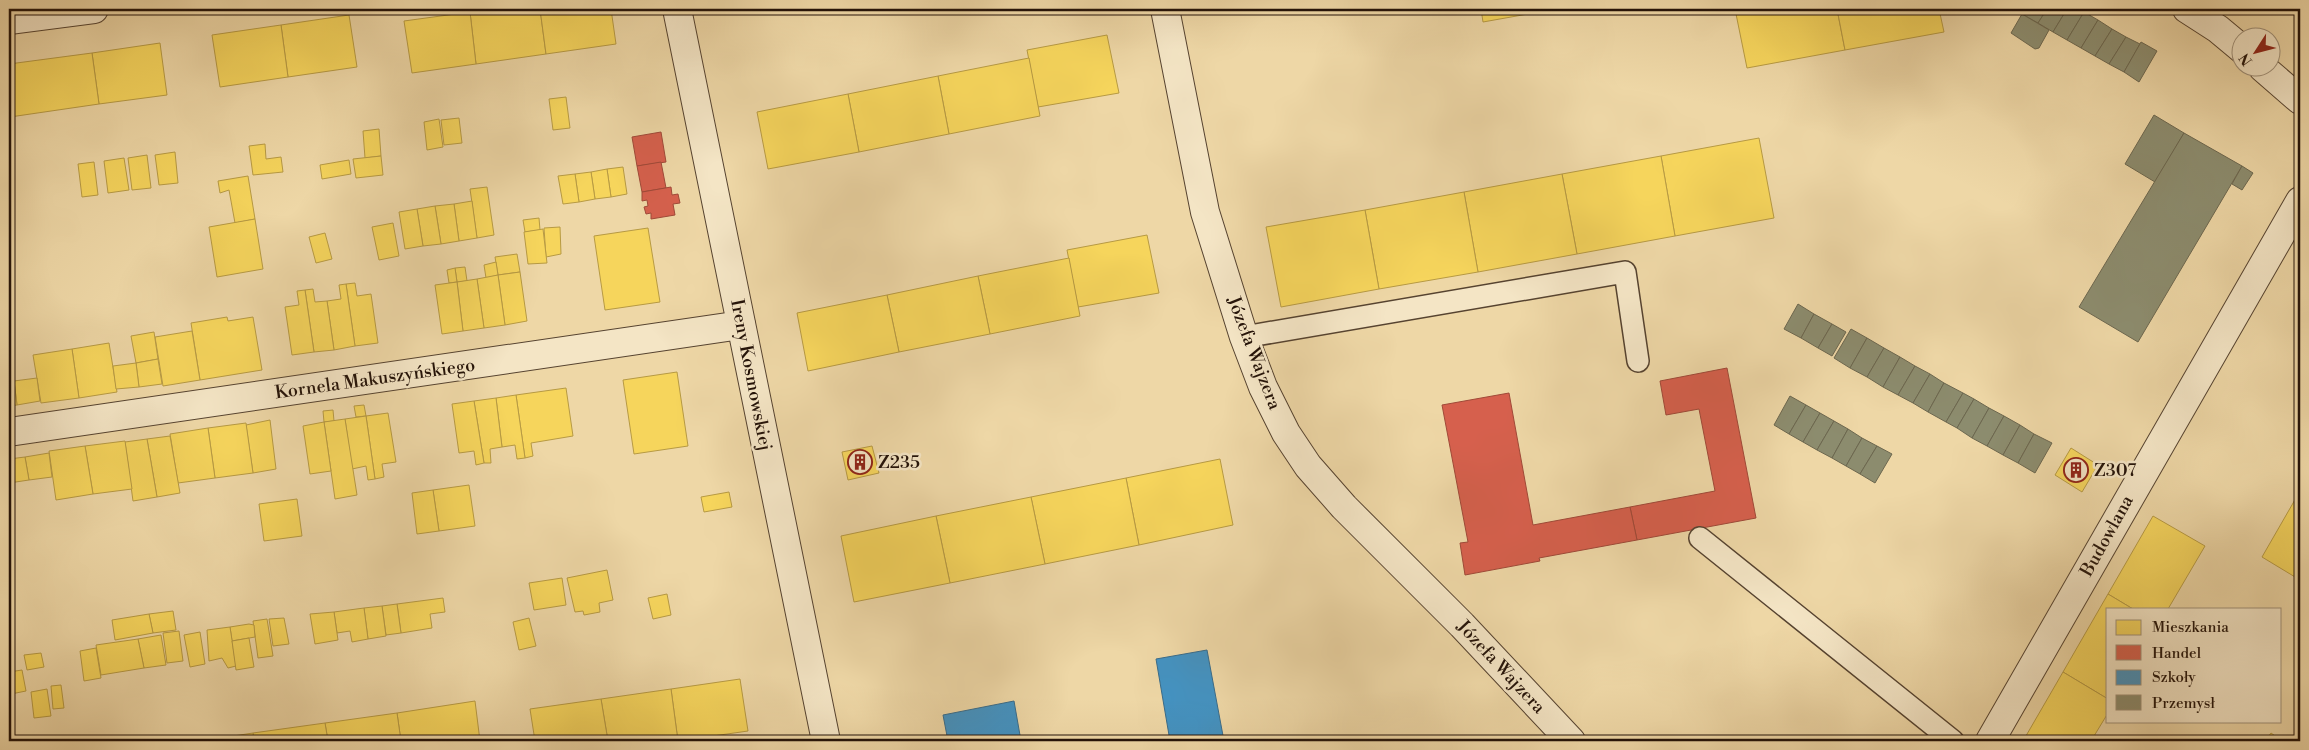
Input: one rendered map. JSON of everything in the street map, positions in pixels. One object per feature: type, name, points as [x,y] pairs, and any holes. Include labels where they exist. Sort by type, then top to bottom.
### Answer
[{"type":"street","points":[[9,20],[94,9]]},
{"type":"street","name":"Ireny Kosmowskiej","points":[[677,9],[826,741]]},
{"type":"street","name":"Józefa Wajzera","points":[[1165,9],[1205,212],[1244,337],[1262,387],[1286,433],[1308,466],[1344,507],[1456,619],[1571,741]]},
{"type":"street","points":[[2187,9],[2232,41]]},
{"type":"street","points":[[2275,78],[2300,99]]},
{"type":"street","name":"Budowlana","points":[[1990,741],[2300,201]]},
{"type":"street","name":"Kornela Makuszyńskiego","points":[[9,432],[741,325]]},
{"type":"lane","points":[[1244,337],[1624,272],[1638,361]]},
{"type":"lane","points":[[1700,538],[1952,741]]},
{"type":"building: Mieszkania","points":[[495,9],[540,9],[546,54],[476,64],[470,12]]},
{"type":"building: Mieszkania","points":[[540,9],[611,9],[616,44],[546,54]]},
{"type":"building: Mieszkania","points":[[1481,9],[1556,9],[1483,22]]},
{"type":"building: Mieszkania","points":[[1735,9],[1837,9],[1845,50],[1747,68]]},
{"type":"building: Mieszkania","points":[[1837,9],[1939,9],[1944,32],[1845,50]]},
{"type":"building: Mieszkania","points":[[470,12],[476,64],[412,73],[404,21]]},
{"type":"building: Mieszkania","points":[[349,15],[357,67],[288,77],[281,25]]},
{"type":"building: Mieszkania","points":[[281,25],[288,77],[220,87],[212,35]]},
{"type":"building: Mieszkania","points":[[1107,35],[1119,93],[1038,107],[1027,50]]},
{"type":"building: Mieszkania","points":[[160,43],[167,95],[99,104],[92,53]]},
{"type":"building: Mieszkania","points":[[92,53],[99,104],[10,117],[9,64]]},
{"type":"building: Mieszkania","points":[[1029,58],[1040,116],[949,134],[938,76]]},
{"type":"building: Mieszkania","points":[[938,76],[949,134],[859,152],[848,94]]},
{"type":"building: Mieszkania","points":[[848,94],[859,152],[768,169],[757,112]]},
{"type":"building: Mieszkania","points":[[566,97],[570,128],[553,130],[549,99]]},
{"type":"building: Mieszkania","points":[[459,118],[462,143],[444,145],[441,120]]},
{"type":"building: Mieszkania","points":[[439,119],[443,147],[427,150],[424,122]]},
{"type":"building: Mieszkania","points":[[379,129],[381,156],[365,158],[363,131]]},
{"type":"building: Mieszkania","points":[[1759,138],[1774,218],[1675,236],[1661,156]]},
{"type":"building: Mieszkania","points":[[265,144],[266,159],[281,157],[283,172],[253,175],[249,146]]},
{"type":"building: Mieszkania","points":[[175,152],[178,183],[159,185],[155,155]]},
{"type":"building: Mieszkania","points":[[147,155],[151,188],[132,190],[128,158]]},
{"type":"building: Mieszkania","points":[[381,156],[383,175],[356,178],[353,159]]},
{"type":"building: Mieszkania","points":[[1661,156],[1675,236],[1577,254],[1562,174]]},
{"type":"building: Mieszkania","points":[[124,158],[129,190],[108,193],[104,161]]},
{"type":"building: Mieszkania","points":[[349,160],[351,174],[322,179],[320,165]]},
{"type":"building: Mieszkania","points":[[94,162],[98,195],[82,197],[78,164]]},
{"type":"building: Mieszkania","points":[[623,167],[627,194],[611,197],[607,169]]},
{"type":"building: Mieszkania","points":[[607,169],[611,197],[595,199],[591,172]]},
{"type":"building: Mieszkania","points":[[591,172],[595,199],[579,202],[575,174]]},
{"type":"building: Mieszkania","points":[[575,174],[579,202],[563,204],[558,176]]},
{"type":"building: Mieszkania","points":[[1562,174],[1577,254],[1478,272],[1464,192]]},
{"type":"building: Mieszkania","points":[[248,176],[255,219],[235,223],[229,190],[220,193],[218,181]]},
{"type":"building: Mieszkania","points":[[487,187],[494,235],[477,238],[470,189]]},
{"type":"building: Mieszkania","points":[[1464,192],[1478,272],[1379,289],[1365,210]]},
{"type":"building: Mieszkania","points":[[472,201],[477,238],[459,241],[454,204]]},
{"type":"building: Mieszkania","points":[[454,204],[459,241],[441,244],[435,206]]},
{"type":"building: Mieszkania","points":[[435,206],[441,244],[423,246],[417,209]]},
{"type":"building: Mieszkania","points":[[417,209],[423,246],[405,249],[399,212]]},
{"type":"building: Mieszkania","points":[[1365,210],[1379,289],[1281,307],[1266,227]]},
{"type":"building: Mieszkania","points":[[539,218],[540,230],[525,232],[523,220]]},
{"type":"building: Mieszkania","points":[[255,219],[263,269],[217,277],[209,227]]},
{"type":"building: Mieszkania","points":[[393,223],[399,256],[379,260],[372,227]]},
{"type":"building: Mieszkania","points":[[560,227],[561,254],[546,257],[544,228]]},
{"type":"building: Mieszkania","points":[[648,228],[660,302],[605,310],[594,236]]},
{"type":"building: Mieszkania","points":[[543,229],[547,263],[528,264],[524,232]]},
{"type":"building: Mieszkania","points":[[325,233],[332,259],[316,263],[309,237]]},
{"type":"building: Mieszkania","points":[[1147,235],[1159,293],[1078,307],[1067,250]]},
{"type":"building: Mieszkania","points":[[517,254],[520,272],[498,275],[495,257]]},
{"type":"building: Mieszkania","points":[[1069,258],[1080,316],[990,334],[978,276]]},
{"type":"building: Mieszkania","points":[[496,262],[498,275],[486,278],[484,265]]},
{"type":"building: Mieszkania","points":[[465,267],[467,281],[457,282],[455,268]]},
{"type":"building: Mieszkania","points":[[455,268],[457,282],[449,283],[447,270]]},
{"type":"building: Mieszkania","points":[[520,272],[527,321],[505,325],[498,275]]},
{"type":"building: Mieszkania","points":[[498,275],[505,325],[484,328],[477,279]]},
{"type":"building: Mieszkania","points":[[978,276],[990,334],[899,352],[887,295]]},
{"type":"building: Mieszkania","points":[[477,279],[484,328],[463,331],[457,282]]},
{"type":"building: Mieszkania","points":[[457,282],[463,331],[442,334],[435,285]]},
{"type":"building: Mieszkania","points":[[355,283],[357,296],[371,294],[378,343],[355,346],[346,284]]},
{"type":"building: Mieszkania","points":[[346,284],[355,346],[334,350],[327,301],[341,299],[339,285]]},
{"type":"building: Mieszkania","points":[[313,289],[315,302],[327,301],[334,350],[314,352],[305,290]]},
{"type":"building: Mieszkania","points":[[305,290],[314,352],[292,355],[285,307],[299,305],[297,291]]},
{"type":"building: Mieszkania","points":[[887,295],[899,352],[808,371],[797,313]]},
{"type":"building: Mieszkania","points":[[227,317],[228,321],[253,317],[262,370],[200,380],[191,323]]},
{"type":"building: Mieszkania","points":[[192,331],[200,380],[163,386],[155,337]]},
{"type":"building: Mieszkania","points":[[154,332],[158,359],[136,363],[131,336]]},
{"type":"building: Mieszkania","points":[[109,343],[117,392],[79,398],[72,349]]},
{"type":"building: Mieszkania","points":[[72,349],[79,398],[41,403],[33,355]]},
{"type":"building: Mieszkania","points":[[158,359],[162,384],[139,387],[136,363]]},
{"type":"building: Mieszkania","points":[[136,363],[139,387],[116,389],[113,366]]},
{"type":"building: Mieszkania","points":[[677,372],[688,446],[634,454],[623,380]]},
{"type":"building: Mieszkania","points":[[37,378],[40,401],[17,405],[14,381]]},
{"type":"building: Mieszkania","points":[[14,381],[17,405],[9,406],[9,382]]},
{"type":"building: Mieszkania","points":[[566,388],[573,436],[531,443],[533,456],[525,458],[516,395]]},
{"type":"building: Mieszkania","points":[[516,395],[525,458],[517,459],[515,445],[502,447],[496,398]]},
{"type":"building: Mieszkania","points":[[496,398],[502,447],[490,449],[491,463],[484,463],[474,401]]},
{"type":"building: Mieszkania","points":[[474,401],[484,463],[476,465],[474,451],[459,453],[452,404]]},
{"type":"building: Mieszkania","points":[[364,405],[366,416],[356,417],[354,406]]},
{"type":"building: Mieszkania","points":[[333,410],[334,421],[324,422],[323,411]]},
{"type":"building: Mieszkania","points":[[388,413],[396,462],[382,464],[384,477],[375,479],[366,416]]},
{"type":"building: Mieszkania","points":[[366,416],[375,479],[368,480],[366,466],[352,469],[345,419]]},
{"type":"building: Mieszkania","points":[[345,419],[357,495],[335,499],[324,422]]},
{"type":"building: Mieszkania","points":[[270,420],[276,469],[253,473],[246,425]]},
{"type":"building: Mieszkania","points":[[324,422],[331,471],[310,474],[303,426]]},
{"type":"building: Mieszkania","points":[[246,423],[253,473],[215,478],[208,428]]},
{"type":"building: Mieszkania","points":[[208,428],[215,478],[178,483],[170,434]]},
{"type":"building: Mieszkania","points":[[170,436],[180,493],[157,497],[147,439]]},
{"type":"building: Mieszkania","points":[[147,439],[157,497],[133,501],[125,442]]},
{"type":"building: Mieszkania","points":[[125,441],[132,489],[93,494],[85,446]]},
{"type":"building: Mieszkania","points":[[85,446],[93,494],[56,500],[49,451]]},
{"type":"building: Mieszkania","name":"Z235","points":[[872,446],[879,473],[848,480],[842,452]]},
{"type":"building: Mieszkania","name":"Z307","points":[[2071,448],[2098,465],[2082,492],[2055,475]]},
{"type":"building: Mieszkania","points":[[49,453],[52,477],[29,480],[25,457]]},
{"type":"building: Mieszkania","points":[[25,457],[29,480],[9,483],[9,459]]},
{"type":"building: Mieszkania","points":[[1220,459],[1233,525],[1139,545],[1126,478]]},
{"type":"building: Mieszkania","points":[[1126,478],[1139,545],[1045,564],[1031,497]]},
{"type":"building: Mieszkania","points":[[469,485],[475,526],[439,531],[433,490]]},
{"type":"building: Mieszkania","points":[[433,490],[439,531],[417,534],[412,493]]},
{"type":"building: Mieszkania","points":[[2300,491],[2300,580],[2262,557]]},
{"type":"building: Mieszkania","points":[[729,492],[732,507],[704,512],[701,497]]},
{"type":"building: Mieszkania","points":[[1031,497],[1045,564],[950,583],[936,516]]},
{"type":"building: Mieszkania","points":[[297,499],[302,536],[264,541],[259,504]]},
{"type":"building: Mieszkania","points":[[936,516],[950,583],[854,602],[841,536]]},
{"type":"building: Mieszkania","points":[[2153,516],[2205,546],[2169,608],[2131,608],[2108,594]]},
{"type":"building: Mieszkania","points":[[607,570],[613,600],[599,603],[600,612],[584,615],[583,611],[575,612],[567,578]]},
{"type":"building: Mieszkania","points":[[562,578],[566,605],[534,610],[529,583]]},
{"type":"building: Mieszkania","points":[[667,594],[671,615],[653,619],[648,598]]},
{"type":"building: Mieszkania","points":[[2108,594],[2131,608],[2106,608],[2106,698],[2063,672]]},
{"type":"building: Mieszkania","points":[[443,598],[445,612],[430,614],[432,628],[401,633],[397,604]]},
{"type":"building: Mieszkania","points":[[397,604],[401,633],[386,635],[382,606]]},
{"type":"building: Mieszkania","points":[[382,606],[386,636],[368,639],[364,608]]},
{"type":"building: Mieszkania","points":[[364,608],[368,639],[352,642],[350,631],[337,633],[334,612]]},
{"type":"building: Mieszkania","points":[[173,611],[176,630],[153,633],[149,614]]},
{"type":"building: Mieszkania","points":[[334,612],[338,640],[315,644],[310,614]]},
{"type":"building: Mieszkania","points":[[149,614],[153,633],[115,640],[112,620]]},
{"type":"building: Mieszkania","points":[[284,618],[289,644],[273,646],[269,619]]},
{"type":"building: Mieszkania","points":[[529,618],[536,646],[519,650],[513,622]]},
{"type":"building: Mieszkania","points":[[267,619],[273,656],[258,658],[253,621]]},
{"type":"building: Mieszkania","points":[[254,625],[255,637],[232,641],[230,627]]},
{"type":"building: Mieszkania","points":[[230,627],[236,666],[228,668],[222,658],[209,661],[207,630]]},
{"type":"building: Mieszkania","points":[[179,631],[183,661],[167,663],[163,633]]},
{"type":"building: Mieszkania","points":[[200,632],[205,664],[190,667],[184,635]]},
{"type":"building: Mieszkania","points":[[161,635],[166,665],[144,668],[138,639]]},
{"type":"building: Mieszkania","points":[[249,638],[254,667],[236,670],[232,641]]},
{"type":"building: Mieszkania","points":[[138,639],[144,668],[101,675],[96,645]]},
{"type":"building: Mieszkania","points":[[96,648],[101,678],[84,681],[80,651]]},
{"type":"building: Mieszkania","points":[[41,653],[44,667],[27,670],[24,655]]},
{"type":"building: Mieszkania","points":[[22,670],[26,691],[11,694],[9,672]]},
{"type":"building: Mieszkania","points":[[2063,672],[2106,698],[2106,716],[2091,741],[2023,741]]},
{"type":"building: Mieszkania","points":[[740,679],[748,731],[678,741],[671,689]]},
{"type":"building: Mieszkania","points":[[61,685],[64,708],[53,709],[51,686]]},
{"type":"building: Mieszkania","points":[[47,689],[51,716],[34,718],[31,692]]},
{"type":"building: Mieszkania","points":[[671,689],[678,741],[608,741],[601,699]]},
{"type":"building: Mieszkania","points":[[601,699],[608,741],[535,741],[530,709]]},
{"type":"building: Mieszkania","points":[[475,701],[480,741],[401,741],[397,713]]},
{"type":"building: Mieszkania","points":[[397,713],[401,741],[328,741],[325,723]]},
{"type":"building: Mieszkania","points":[[325,723],[328,741],[254,741],[253,733]]},
{"type":"building: Mieszkania","points":[[253,733],[254,741],[201,741]]},
{"type":"building: Mieszkania","points":[[2271,733],[2282,741],[2265,741]]},
{"type":"building: Handel","points":[[661,132],[666,162],[637,166],[632,137]]},
{"type":"building: Handel","points":[[661,162],[666,188],[642,192],[637,166]]},
{"type":"building: Handel","points":[[671,187],[672,195],[678,194],[680,203],[673,204],[675,215],[651,219],[651,213],[646,214],[644,207],[648,206],[647,200],[642,201],[642,192]]},
{"type":"building: Handel","points":[[1727,368],[1756,518],[1637,540],[1630,507],[1715,491],[1699,409],[1666,415],[1660,381]]},
{"type":"building: Handel","points":[[1509,393],[1533,525],[1630,507],[1637,540],[1539,558],[1540,561],[1465,575],[1460,543],[1468,542],[1442,405]]},
{"type":"building: Szkoły","points":[[1207,650],[1224,741],[1170,741],[1156,659]]},
{"type":"building: Szkoły","points":[[1014,701],[1021,741],[948,741],[943,715]]},
{"type":"building: Przemysł","points":[[2025,9],[2047,9],[2038,23],[2022,14]]},
{"type":"building: Przemysł","points":[[2047,9],[2067,9],[2053,32],[2038,23]]},
{"type":"building: Przemysł","points":[[2067,9],[2078,9],[2084,12],[2067,40],[2053,32]]},
{"type":"building: Przemysł","points":[[2084,12],[2098,20],[2081,48],[2067,40]]},
{"type":"building: Przemysł","points":[[2022,14],[2049,30],[2039,48],[2035,49],[2011,33]]},
{"type":"building: Przemysł","points":[[2098,20],[2112,29],[2095,56],[2081,48]]},
{"type":"building: Przemysł","points":[[2112,29],[2126,37],[2109,64],[2095,56]]},
{"type":"building: Przemysł","points":[[2126,37],[2140,44],[2124,72],[2109,64]]},
{"type":"building: Przemysł","points":[[2141,42],[2157,51],[2139,82],[2124,72]]},
{"type":"building: Przemysł","points":[[2154,115],[2184,133],[2155,182],[2125,164]]},
{"type":"building: Przemysł","points":[[2184,133],[2242,166],[2138,342],[2079,307]]},
{"type":"building: Przemysł","points":[[2242,166],[2253,173],[2242,190],[2232,184]]},
{"type":"building: Przemysł","points":[[1798,304],[1814,314],[1801,338],[1784,329]]},
{"type":"building: Przemysł","points":[[1814,314],[1832,324],[1818,348],[1801,338]]},
{"type":"building: Przemysł","points":[[1832,324],[1846,332],[1832,356],[1818,348]]},
{"type":"building: Przemysł","points":[[1851,329],[1867,338],[1850,368],[1834,358]]},
{"type":"building: Przemysł","points":[[1867,338],[1884,348],[1867,377],[1850,368]]},
{"type":"building: Przemysł","points":[[1884,348],[1900,357],[1883,387],[1867,377]]},
{"type":"building: Przemysł","points":[[1900,357],[1915,366],[1898,395],[1883,387]]},
{"type":"building: Przemysł","points":[[1915,366],[1930,374],[1913,403],[1898,395]]},
{"type":"building: Przemysł","points":[[1930,374],[1944,383],[1928,412],[1913,403]]},
{"type":"building: Przemysł","points":[[1944,383],[1963,393],[1946,422],[1928,412]]},
{"type":"building: Przemysł","points":[[1963,393],[1974,399],[1957,428],[1946,422]]},
{"type":"building: Przemysł","points":[[1790,396],[1806,405],[1789,434],[1774,425]]},
{"type":"building: Przemysł","points":[[1974,399],[1989,408],[1972,438],[1957,428]]},
{"type":"building: Przemysł","points":[[1806,405],[1820,413],[1803,442],[1789,434]]},
{"type":"building: Przemysł","points":[[1989,408],[2004,416],[1987,446],[1972,438]]},
{"type":"building: Przemysł","points":[[1820,413],[1834,421],[1817,450],[1803,442]]},
{"type":"building: Przemysł","points":[[2004,416],[2020,425],[2003,455],[1987,446]]},
{"type":"building: Przemysł","points":[[1834,421],[1848,429],[1832,458],[1817,450]]},
{"type":"building: Przemysł","points":[[2020,425],[2034,434],[2018,463],[2003,455]]},
{"type":"building: Przemysł","points":[[1848,429],[1862,438],[1846,466],[1832,458]]},
{"type":"building: Przemysł","points":[[2034,434],[2052,443],[2035,473],[2018,463]]},
{"type":"building: Przemysł","points":[[1862,438],[1877,446],[1860,474],[1846,466]]},
{"type":"building: Przemysł","points":[[1877,446],[1892,454],[1875,483],[1860,474]]},
{"type":"place","name":"Z235","points":[[860,462]]},
{"type":"place","name":"Z307","points":[[2076,470]]}]
